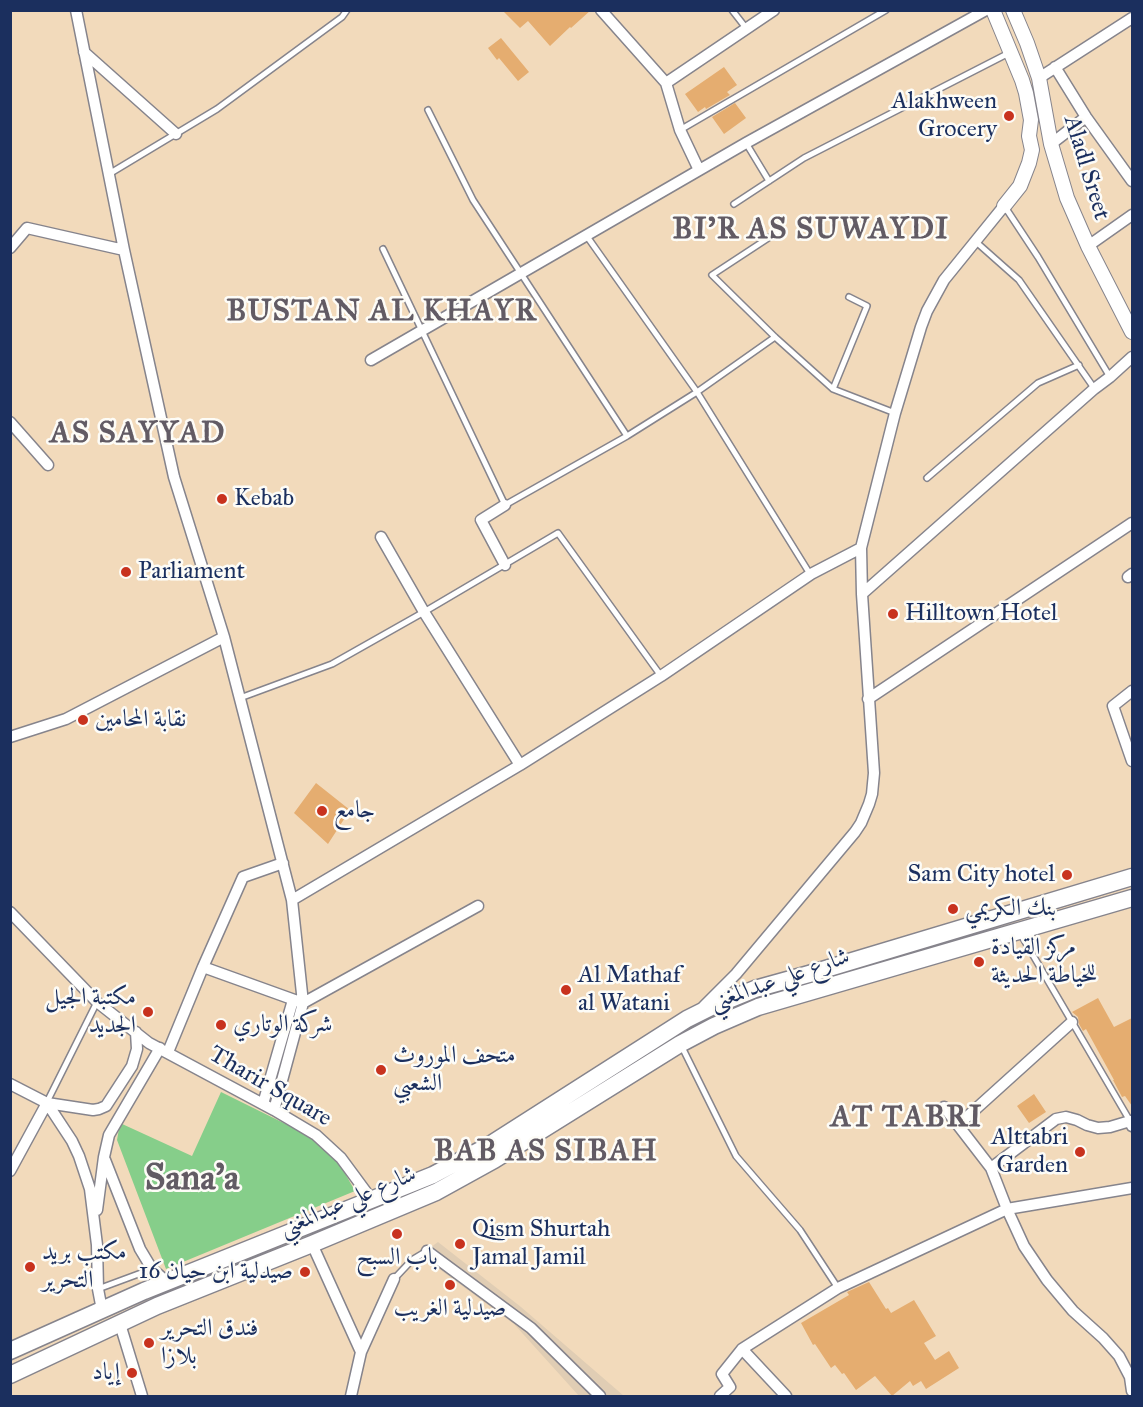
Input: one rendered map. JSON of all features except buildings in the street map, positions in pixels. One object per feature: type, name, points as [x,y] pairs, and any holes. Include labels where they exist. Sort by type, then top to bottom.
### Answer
[{"type":"main road","name":"شارع علي عبدالمغني","points":[[10,1351],[166,1282],[433,1175],[488,1146],[711,1007],[755,989],[1132,876]]},
{"type":"main road","name":"شارع علي عبدالمغني","points":[[10,1376],[157,1306],[436,1192],[494,1160],[681,1044],[714,1026],[758,1007],[1132,898]]},
{"type":"main road","points":[[755,989],[758,1007]]},
{"type":"street","points":[[76,10],[124,250],[174,477],[224,637],[292,900],[298,1001],[274,1110]]},
{"type":"street","points":[[601,10],[666,83],[680,130],[699,170]]},
{"type":"street","points":[[666,83],[774,10]]},
{"type":"street","points":[[371,360],[746,142],[986,10]]},
{"type":"street","name":"Aladl Sreet","points":[[993,10],[1022,80],[1031,120],[1029,136],[1032,150],[1025,175],[1020,186],[1004,206]]},
{"type":"street","name":"Aladl Sreet","points":[[1013,10],[1039,78],[1051,144],[1067,198],[1088,246],[1132,332]]},
{"type":"street","points":[[1039,78],[1132,18]]},
{"type":"street","points":[[84,52],[176,134]]},
{"type":"street","points":[[1055,67],[1086,117],[1132,182]]},
{"type":"street","points":[[1051,144],[1086,117]]},
{"type":"street","points":[[695,1016],[736,974],[855,832],[869,804],[873,783],[861,548],[895,413],[927,311],[944,280],[1004,206]]},
{"type":"street","points":[[1088,246],[1132,214]]},
{"type":"street","points":[[10,248],[27,228],[124,250]]},
{"type":"street","points":[[862,594],[1132,357]]},
{"type":"street","points":[[10,423],[48,465]]},
{"type":"street","points":[[505,505],[481,520],[505,565]]},
{"type":"street","points":[[868,699],[1132,523]]},
{"type":"street","points":[[381,537],[424,612],[520,765]]},
{"type":"street","points":[[292,900],[520,765],[661,676],[811,574],[861,548]]},
{"type":"street","points":[[10,736],[66,719],[224,637]]},
{"type":"street","points":[[1132,692],[1113,706],[1132,761]]},
{"type":"street","points":[[94,1228],[104,1157],[114,1125],[164,1050],[243,877],[283,863]]},
{"type":"street","points":[[263,1104],[298,1001],[478,906]]},
{"type":"street","name":"Tharir Square","points":[[10,912],[97,1002],[149,1043],[316,1135],[329,1146],[372,1200]]},
{"type":"street","points":[[203,967],[298,1001]]},
{"type":"street","points":[[958,1125],[1072,1022]]},
{"type":"street","points":[[10,1084],[47,1103],[93,1110],[103,1108],[132,1066],[137,1049],[136,1032]]},
{"type":"street","points":[[10,1171],[47,1103]]},
{"type":"street","points":[[47,1103],[72,1141],[86,1172],[97,1245],[98,1289],[102,1310]]},
{"type":"street","points":[[944,1107],[991,1168],[1024,1246],[1047,1280],[1073,1311],[1119,1356],[1130,1377],[1132,1391]]},
{"type":"street","points":[[991,1168],[1056,1119],[1066,1117],[1098,1128],[1131,1124]]},
{"type":"street","points":[[104,1157],[134,1237],[152,1269],[166,1282]]},
{"type":"street","points":[[720,1396],[730,1387],[722,1374],[742,1349],[838,1288],[1007,1209],[1132,1188]]},
{"type":"street","points":[[312,1244],[361,1352]]},
{"type":"street","points":[[427,1251],[531,1328],[600,1396]]},
{"type":"street","points":[[351,1396],[361,1352],[394,1279]]},
{"type":"street","points":[[120,1324],[142,1396]]},
{"type":"street","points":[[742,1349],[786,1396]]},
{"type":"lane","points":[[109,174],[217,109],[342,17],[347,10]]},
{"type":"lane","points":[[732,10],[747,29]]},
{"type":"lane","points":[[680,130],[886,10]]},
{"type":"lane","points":[[734,204],[804,158],[1011,52]]},
{"type":"lane","points":[[428,110],[473,200],[627,436]]},
{"type":"lane","points":[[746,142],[769,181]]},
{"type":"lane","points":[[1004,206],[1038,257],[1110,377]]},
{"type":"lane","points":[[779,231],[712,275],[775,337],[833,389],[895,413]]},
{"type":"lane","points":[[586,235],[697,392],[811,574]]},
{"type":"lane","points":[[975,241],[1019,280],[1094,389]]},
{"type":"lane","points":[[383,249],[505,505],[627,436],[697,392],[775,337]]},
{"type":"lane","points":[[833,389],[867,306],[849,297]]},
{"type":"lane","points":[[927,478],[1038,383],[1078,365]]},
{"type":"lane","points":[[240,698],[332,664],[558,533],[661,676]]},
{"type":"lane","points":[[1019,931],[1131,1124]]},
{"type":"lane","points":[[47,1103],[97,1002]]},
{"type":"lane","points":[[681,1044],[736,1156],[800,1230],[838,1288]]},
{"type":"lane","points":[[394,1279],[412,1260],[427,1251]]},
{"type":"lane","points":[[98,1289],[152,1269]]},
{"type":"shaded area","points":[[438,1242],[521,1307],[624,1396],[579,1396],[514,1324],[420,1255]]},
{"type":"green space","points":[[221,1092],[310,1136],[338,1161],[355,1191],[166,1269],[117,1140],[120,1123],[192,1156]]},
{"type":"place","name":"Alakhween Grocery","points":[[1009,116]]},
{"type":"place","name":"Kebab","points":[[222,499]]},
{"type":"place","name":"Parliament","points":[[126,572]]},
{"type":"place","name":"Hilltown Hotel","points":[[893,614]]},
{"type":"place","name":"نقابة المحامين","points":[[83,720]]},
{"type":"place","name":"جامع","points":[[322,811]]},
{"type":"place","name":"Sam City hotel","points":[[1067,875]]},
{"type":"place","name":"بنك الكريمي","points":[[953,909]]},
{"type":"place","name":"مركز القيادة للخياطة الحديثة","points":[[979,962]]},
{"type":"place","name":"Al Mathaf al Watani","points":[[566,990]]},
{"type":"place","name":"مكتبة الجيل الجديد","points":[[148,1012]]},
{"type":"place","name":"شركة الوتاري","points":[[221,1025]]},
{"type":"place","name":"متحف الموروث الشعبي","points":[[381,1070]]},
{"type":"place","name":"Alttabri Garden","points":[[1080,1152]]},
{"type":"place","name":"باب السبح","points":[[397,1234]]},
{"type":"place","name":"Qism Shurtah Jamal Jamil","points":[[460,1244]]},
{"type":"place","name":"مكتب بريد التحرير","points":[[30,1267]]},
{"type":"place","name":"صيدلية ابن حيان 16","points":[[305,1272]]},
{"type":"place","name":"صيدلية الغريب","points":[[450,1285]]},
{"type":"place","name":"فندق التحرير بلازا","points":[[149,1343]]},
{"type":"place","name":"إياد","points":[[132,1373]]},
{"type":"district","name":"BI'R AS SUWAYDI","points":[[811,231]]},
{"type":"district","name":"BUSTAN AL KHAYR","points":[[382,313]]},
{"type":"district","name":"AS SAYYAD","points":[[138,435]]},
{"type":"district","name":"AT TABRI","points":[[907,1119]]},
{"type":"district","name":"BAB AS SIBAH","points":[[546,1153]]},
{"type":"district","name":"Sana'a","points":[[192,1180]]}]
